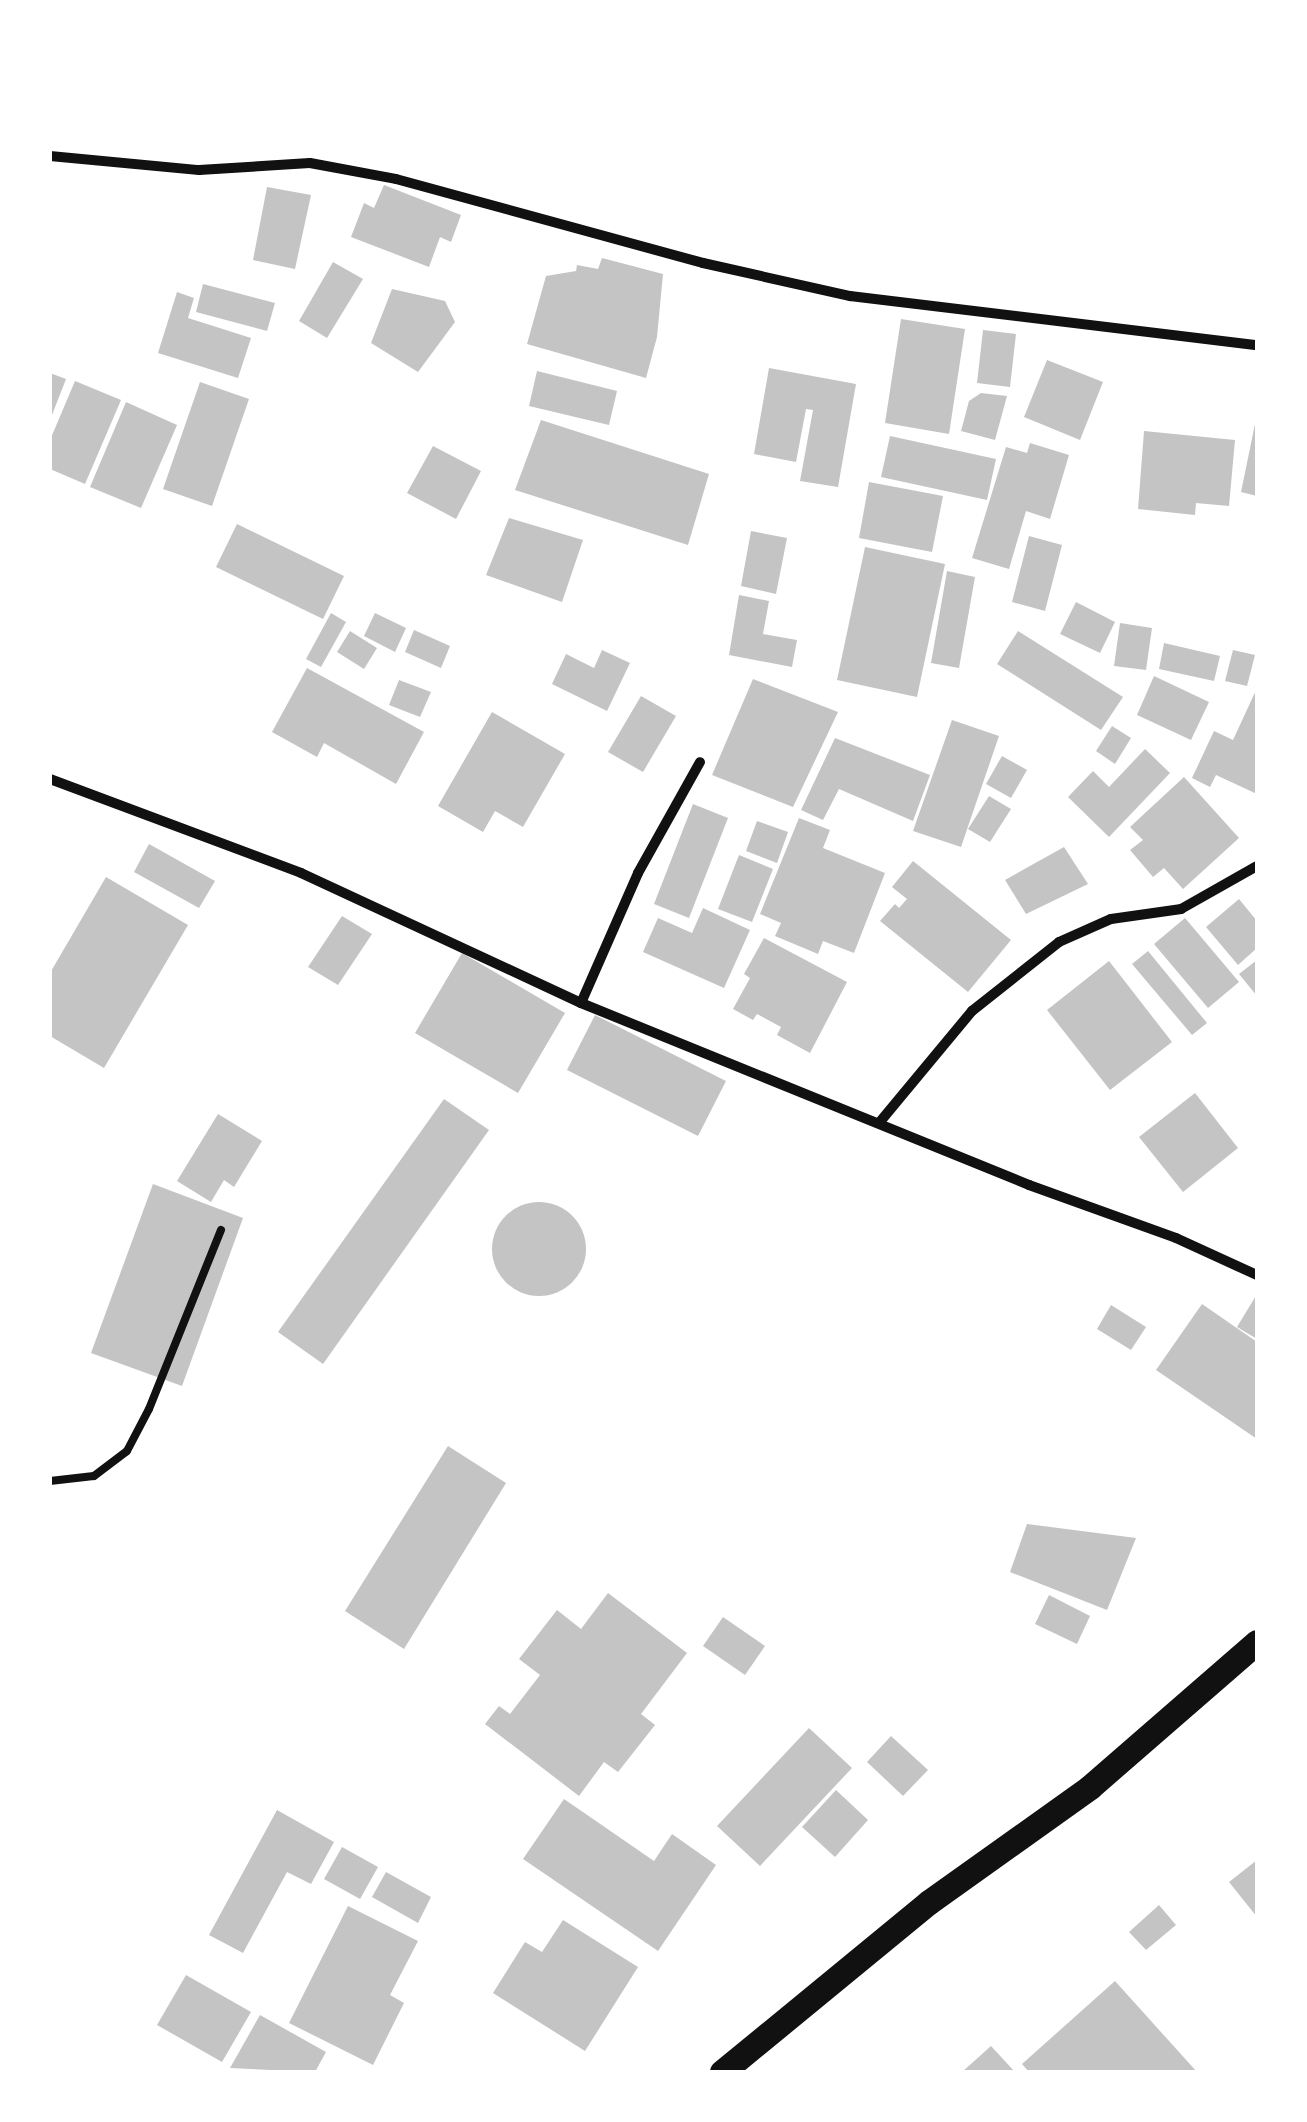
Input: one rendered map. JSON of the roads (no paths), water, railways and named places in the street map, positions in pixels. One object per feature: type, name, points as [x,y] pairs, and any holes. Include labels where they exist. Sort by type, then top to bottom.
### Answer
[{"type":"main road","points":[[722,2072],[929,1902],[1090,1788],[1257,1642]]},
{"type":"street","points":[[50,156],[199,170],[310,163],[396,180],[703,262],[850,296],[1257,345]]},
{"type":"street","points":[[581,1004],[638,872],[700,762]]},
{"type":"street","points":[[50,779],[301,873],[581,1004],[1176,1238],[1257,1274]]},
{"type":"street","points":[[878,1123],[972,1011],[1059,942],[1110,919],[1182,909],[1257,866]]},
{"type":"lane","points":[[50,1481],[94,1476],[127,1451],[149,1410],[220,1230]]}]
